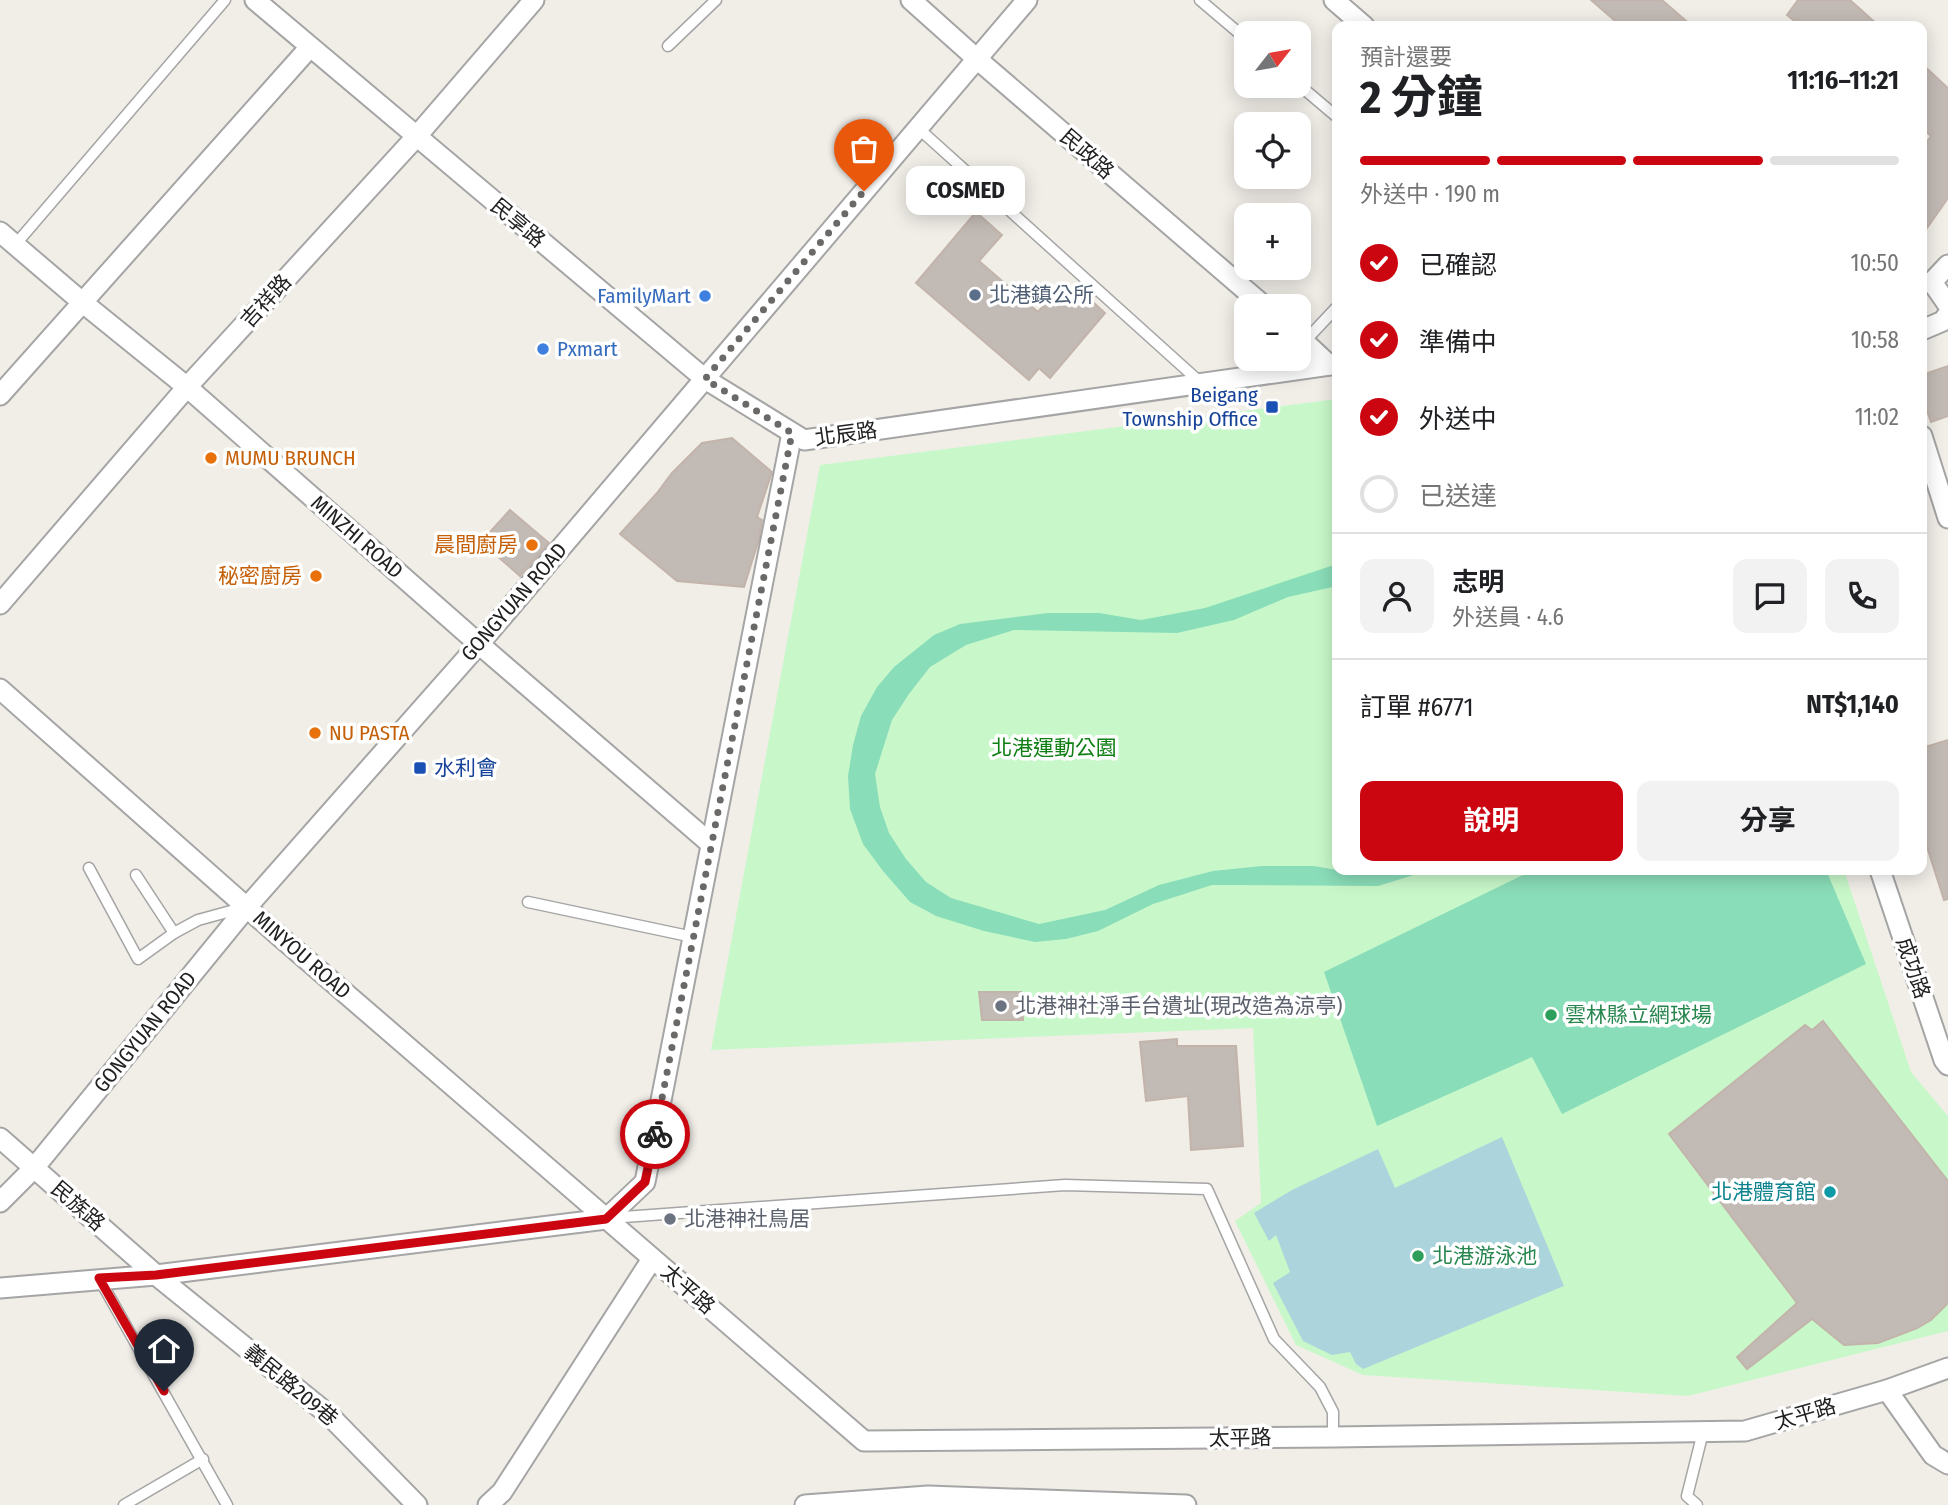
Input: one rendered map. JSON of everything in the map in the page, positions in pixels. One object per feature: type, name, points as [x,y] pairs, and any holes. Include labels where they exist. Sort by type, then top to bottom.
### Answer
[{"type":"street","name":"民享路","points":[[255,0],[705,379],[792,433]]},
{"type":"street","name":"吉祥路","points":[[0,604],[187,387],[416,137],[534,0]]},
{"type":"street","name":"民政路","points":[[911,0],[1250,294]]},
{"type":"street","name":"GONGYUAN ROAD","points":[[0,1202],[34,1168],[247,907],[478,644],[1027,0]]},
{"type":"street","points":[[1334,0],[1358,21]]},
{"type":"street","points":[[0,395],[310,47]]},
{"type":"street","name":"MINZHI ROAD","points":[[7,238],[187,387],[478,644],[711,844]]},
{"type":"street","points":[[1948,265],[1927,283],[1948,305]]},
{"type":"street","points":[[1927,328],[1943,321],[1948,314]]},
{"type":"street","points":[[1311,347],[1332,364]]},
{"type":"street","name":"北辰路","points":[[606,1219],[645,1182],[792,433],[804,440],[1332,365]]},
{"type":"street","points":[[1927,452],[1948,518]]},
{"type":"street","name":"MINYOU ROAD","points":[[0,689],[606,1219]]},
{"type":"street","name":"成功路","points":[[1882,875],[1947,1061]]},
{"type":"street","name":"民族路","points":[[0,1138],[156,1275]]},
{"type":"street","points":[[0,1288],[156,1275],[606,1219]]},
{"type":"street","name":"太平路","points":[[606,1219],[864,1441],[1745,1431],[1888,1390],[1948,1368]]},
{"type":"street","points":[[488,1505],[502,1492],[652,1259]]},
{"type":"street","name":"義民路209巷","points":[[156,1275],[329,1415],[417,1505]]},
{"type":"street","points":[[1888,1390],[1933,1455],[1948,1464]]},
{"type":"street","points":[[805,1505],[928,1496],[1186,1505]]},
{"type":"lane","points":[[7,238],[225,0]]},
{"type":"lane","points":[[668,46],[716,0]]},
{"type":"lane","points":[[1200,0],[1234,29]]},
{"type":"lane","points":[[1311,95],[1332,113]]},
{"type":"lane","points":[[918,128],[1202,383]]},
{"type":"lane","points":[[1311,331],[1332,312]]},
{"type":"lane","points":[[89,868],[138,959],[198,919],[247,907]]},
{"type":"lane","points":[[136,875],[174,933]]},
{"type":"lane","points":[[528,902],[693,937]]},
{"type":"lane","points":[[606,1219],[1065,1185],[1207,1189],[1274,1339],[1320,1387],[1333,1412],[1333,1437]]},
{"type":"lane","points":[[99,1278],[227,1505]]},
{"type":"lane","points":[[1697,1505],[1687,1496],[1703,1432]]},
{"type":"lane","points":[[124,1505],[203,1459]]},
{"type":"green space","name":"北港運動公園","points":[[1332,400],[1332,875],[1846,875],[1911,1072],[1948,1116],[1948,1331],[1688,1396],[1363,1375],[1296,1345],[1235,1221],[1261,1203],[1253,1028],[711,1050],[820,465]]},
{"type":"green space","points":[[1332,566],[1332,587],[1288,597],[1234,620],[1177,633],[1014,630],[966,645],[930,667],[892,720],[875,774],[880,807],[889,833],[906,859],[926,882],[951,898],[1039,924],[1105,910],[1159,885],[1213,871],[1262,866],[1314,866],[1332,869],[1332,875],[1414,875],[1378,886],[1212,885],[1153,904],[1098,931],[1066,939],[1035,942],[984,931],[936,916],[910,902],[863,844],[850,809],[848,776],[861,716],[877,687],[894,667],[934,635],[960,624],[1048,613],[1099,613],[1141,620],[1205,608]]},
{"type":"green space","name":"雲林縣立網球場","points":[[1523,875],[1828,875],[1866,964],[1562,1114],[1532,1057],[1377,1126],[1324,972]]},
{"type":"water","name":"北港游泳池","points":[[1502,1137],[1564,1286],[1363,1369],[1356,1364],[1350,1352],[1332,1355],[1303,1341],[1273,1283],[1290,1272],[1276,1235],[1269,1241],[1254,1213],[1292,1190],[1378,1149],[1395,1188]]},
{"type":"building","points":[[1591,0],[1662,0],[1686,21],[1615,21]]},
{"type":"building","points":[[1798,0],[1850,0],[1873,21],[1795,21],[1787,15]]},
{"type":"building","points":[[1927,69],[1948,88],[1948,198],[1927,228],[1927,141],[1931,136],[1927,132]]},
{"type":"building","name":"北港鎮公所","points":[[976,212],[1002,235],[979,261],[1038,312],[1059,287],[1074,299],[1081,291],[1105,313],[1050,378],[1039,368],[1029,380],[916,283]]},
{"type":"building","points":[[1948,366],[1948,416],[1931,422],[1927,410],[1927,373]]},
{"type":"building","points":[[732,438],[772,472],[757,517],[762,520],[759,539],[744,587],[677,581],[620,534],[672,473],[702,443]]},
{"type":"building","points":[[510,510],[549,543],[520,576],[481,542]]},
{"type":"building","points":[[1948,740],[1948,899],[1944,900],[1927,847],[1927,746]]},
{"type":"building","name":"北港神社淨手台遺址(現改造為涼亭)","points":[[979,992],[1021,992],[1023,1020],[982,1020]]},
{"type":"building","name":"北港體育館","points":[[1823,1021],[1948,1181],[1948,1303],[1931,1320],[1917,1328],[1878,1343],[1844,1345],[1812,1319],[1747,1369],[1737,1357],[1797,1303],[1669,1134],[1805,1025],[1812,1030]]},
{"type":"building","points":[[1177,1039],[1177,1046],[1236,1046],[1243,1146],[1191,1150],[1188,1096],[1146,1101],[1140,1042]]},
{"type":"way so far","points":[[655,1134],[792,433],[705,379],[864,191]]},
{"type":"place","name":"COSMED","points":[[864,191]]},
{"type":"place","name":"北港鎮公所","points":[[975,295]]},
{"type":"place","name":"FamilyMart","points":[[705,296]]},
{"type":"place","name":"Pxmart","points":[[543,349]]},
{"type":"place","name":"Beigang Township Office","points":[[1272,407]]},
{"type":"place","name":"MUMU BRUNCH","points":[[211,458]]},
{"type":"place","name":"晨間廚房","points":[[532,545]]},
{"type":"place","name":"秘密廚房","points":[[316,576]]},
{"type":"place","name":"NU PASTA","points":[[315,733]]},
{"type":"place","name":"水利會","points":[[420,768]]},
{"type":"place","name":"北港神社淨手台遺址(現改造為涼亭)","points":[[1001,1006]]},
{"type":"place","name":"雲林縣立網球場","points":[[1551,1015]]},
{"type":"place","name":"北港體育館","points":[[1830,1192]]},
{"type":"place","name":"北港神社鳥居","points":[[670,1219]]},
{"type":"place","name":"北港游泳池","points":[[1418,1256]]},
{"type":"route","points":[[164,1391],[99,1278],[156,1275],[606,1219],[645,1182],[655,1134]]}]
